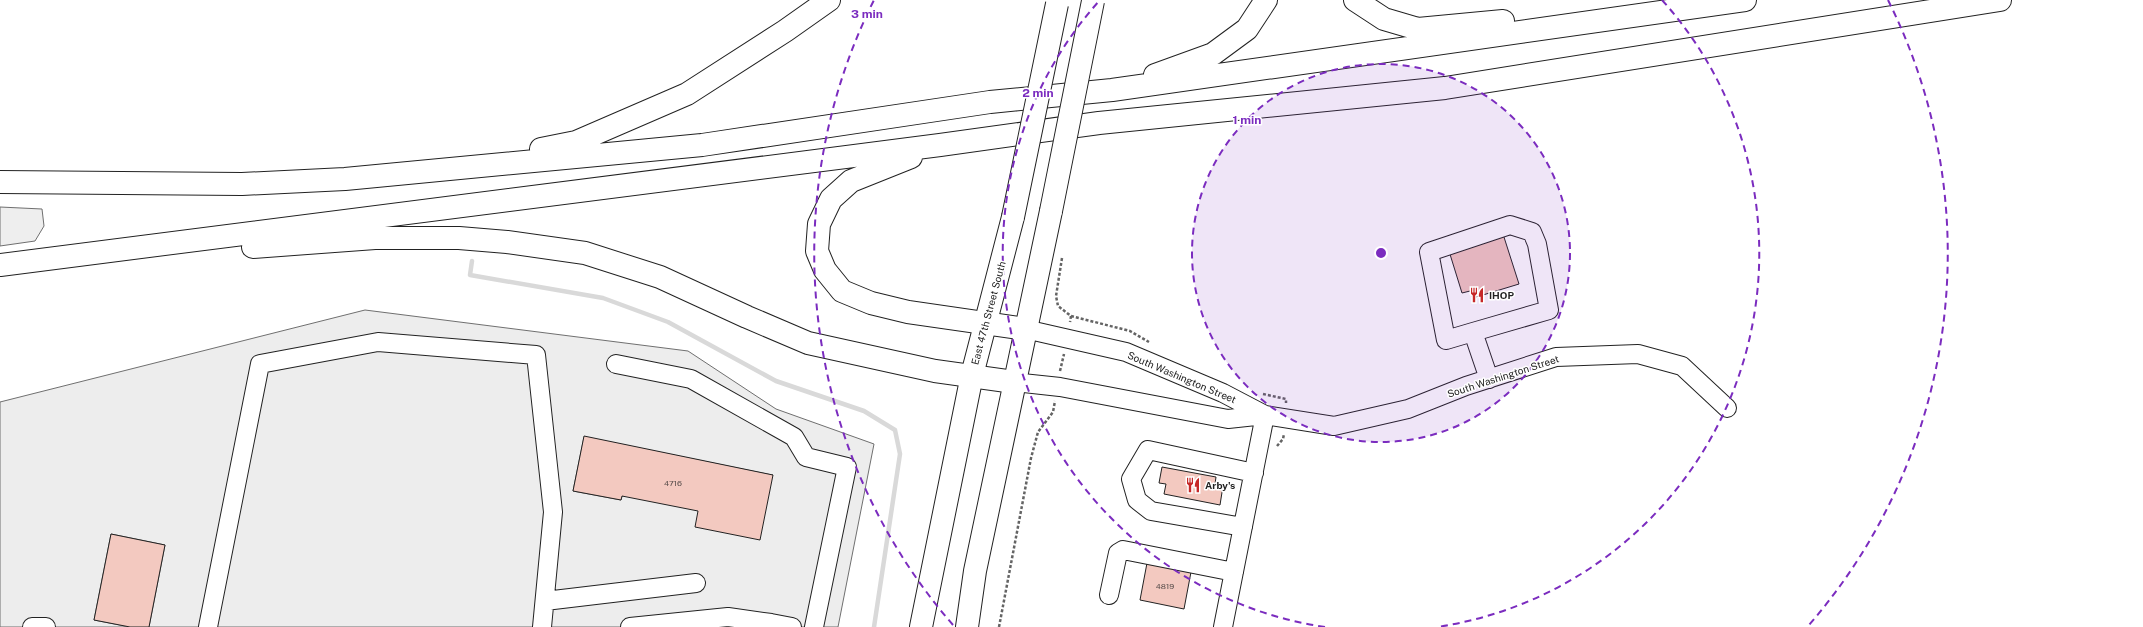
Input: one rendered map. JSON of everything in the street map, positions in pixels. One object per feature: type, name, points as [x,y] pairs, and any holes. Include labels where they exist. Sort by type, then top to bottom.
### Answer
[{"type":"main road","points":[[433,172],[576,142],[687,94],[785,31],[829,0]]},
{"type":"main road","points":[[967,627],[975,571],[1094,0]]},
{"type":"main road","points":[[1112,90],[1213,54],[1247,29],[1266,0]]},
{"type":"main road","points":[[1355,0],[1384,19],[1418,29],[1522,20],[1648,15]]},
{"type":"main road","points":[[0,182],[242,184],[433,172],[702,145],[990,102],[1112,90],[1648,15],[1744,0]]},
{"type":"main road","points":[[0,265],[940,145],[1099,123],[1445,88],[2000,0]]},
{"type":"main road","name":"East 47th Street South","points":[[921,627],[972,375],[1013,217],[1058,2]]},
{"type":"main road","points":[[940,145],[851,181],[831,199],[819,224],[817,251],[825,270],[842,291],[871,303],[908,312],[1026,329]]},
{"type":"main road","points":[[30,262],[375,238],[459,238],[507,242],[585,253],[660,277],[747,318],[808,343],[928,369],[1014,382]]},
{"type":"street","points":[[1510,225],[1532,232],[1537,244],[1549,310],[1473,332],[1446,340],[1429,252],[1510,225]]},
{"type":"street","name":"South Washington Street","points":[[1026,329],[1126,352],[1223,393],[1265,415]]},
{"type":"street","points":[[1473,332],[1489,379]]},
{"type":"street","points":[[208,627],[260,364],[378,342],[536,356],[553,512],[542,627]]},
{"type":"street","name":"South Washington Street","points":[[1014,382],[1058,387],[1228,419],[1265,415],[1334,426],[1408,409],[1489,379],[1556,357],[1638,354],[1682,366],[1728,408]]},
{"type":"street","points":[[616,364],[691,379],[794,437],[806,457],[847,467],[814,627]]},
{"type":"street","points":[[1223,627],[1265,415]]},
{"type":"street","points":[[1243,528],[1151,511],[1137,500],[1131,478],[1148,450],[1254,473]]},
{"type":"street","points":[[1109,595],[1118,553],[1123,550],[1234,572]]},
{"type":"street","points":[[545,600],[696,583]]},
{"type":"street","points":[[630,627],[728,617],[771,625],[792,627]]},
{"type":"street","points":[[32,627],[46,627]]},
{"type":"path","points":[[999,627],[1031,458],[1038,432],[1053,412],[1071,316],[1058,306],[1056,296],[1063,250]]},
{"type":"shaded area","points":[[0,207],[42,209],[44,226],[35,241],[0,246]]},
{"type":"shaded area","points":[[365,310],[688,351],[776,409],[874,444],[838,627],[149,627],[165,545],[111,534],[94,620],[130,627],[0,627],[0,402]],"holes":[[[584,437],[773,475],[622,496],[621,500],[573,491]]]},
{"type":"building","points":[[1503,234],[1519,284],[1473,298],[1470,291],[1462,293],[1449,251]]},
{"type":"building","points":[[584,436],[773,475],[760,540],[695,527],[698,511],[622,496],[621,500],[573,491]]},
{"type":"building","name":"Arby's","points":[[1162,467],[1216,477],[1215,484],[1223,486],[1220,505],[1164,494],[1166,484],[1159,483]]},
{"type":"building","points":[[111,534],[165,545],[149,627],[130,627],[94,620]]},
{"type":"building","points":[[1147,563],[1191,572],[1184,609],[1140,600]]},
{"type":"waterway","points":[[472,261],[470,275],[603,298],[668,322],[776,381],[864,411],[895,430],[900,454],[874,627]]},
{"type":"place","name":"IHOP","points":[[1477,295]]},
{"type":"place","name":"Arby's","points":[[1193,485]]}]
